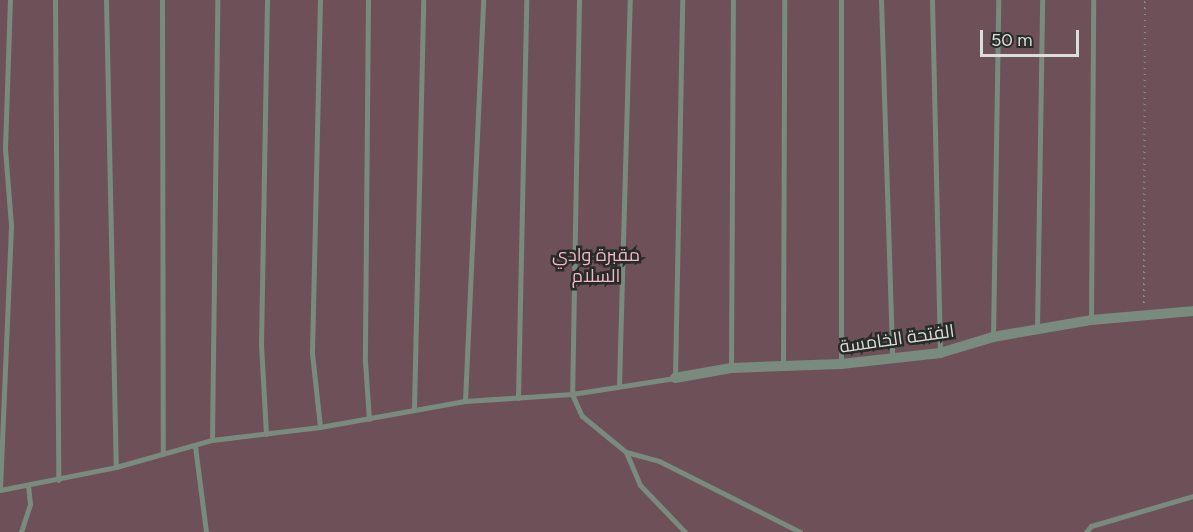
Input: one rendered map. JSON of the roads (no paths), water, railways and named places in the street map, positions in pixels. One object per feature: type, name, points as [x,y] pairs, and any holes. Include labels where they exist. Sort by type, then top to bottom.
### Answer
[{"type":"street","name":"الفتحة الخامسة","points":[[675,378],[731,368],[841,364],[892,356],[940,352],[993,337],[1091,320],[1193,311]]},
{"type":"lane","points":[[10,0],[5,149],[11,225],[0,490],[116,467],[212,440],[320,427],[369,419],[414,408],[465,401],[572,394],[675,378],[682,0]]},
{"type":"lane","points":[[55,0],[58,480]]},
{"type":"lane","points":[[106,0],[116,467]]},
{"type":"lane","points":[[162,0],[163,454]]},
{"type":"lane","points":[[212,440],[217,0]]},
{"type":"lane","points":[[266,434],[261,345],[267,0]]},
{"type":"lane","points":[[320,0],[312,353],[320,427]]},
{"type":"lane","points":[[368,0],[365,361],[369,419]]},
{"type":"lane","points":[[414,408],[423,0]]},
{"type":"lane","points":[[465,401],[483,0]]},
{"type":"lane","points":[[518,398],[526,0]]},
{"type":"lane","points":[[579,0],[572,394],[582,417],[626,452],[659,461],[800,532]]},
{"type":"lane","points":[[619,385],[630,0]]},
{"type":"lane","points":[[731,368],[733,0]]},
{"type":"lane","points":[[783,365],[784,0]]},
{"type":"lane","points":[[841,364],[842,0]]},
{"type":"lane","points":[[881,0],[892,356]]},
{"type":"lane","points":[[932,0],[940,352]]},
{"type":"lane","points":[[993,337],[998,0]]},
{"type":"lane","points":[[1037,330],[1042,0]]},
{"type":"lane","points":[[1091,320],[1093,0]]},
{"type":"lane","points":[[195,446],[208,532]]},
{"type":"lane","points":[[626,452],[640,485],[685,532]]},
{"type":"lane","points":[[21,532],[30,504],[28,485]]},
{"type":"lane","points":[[1086,532],[1092,526],[1193,496]]},
{"type":"park label","name":"مقبرة وادي السلام","points":[[596,266]]}]
